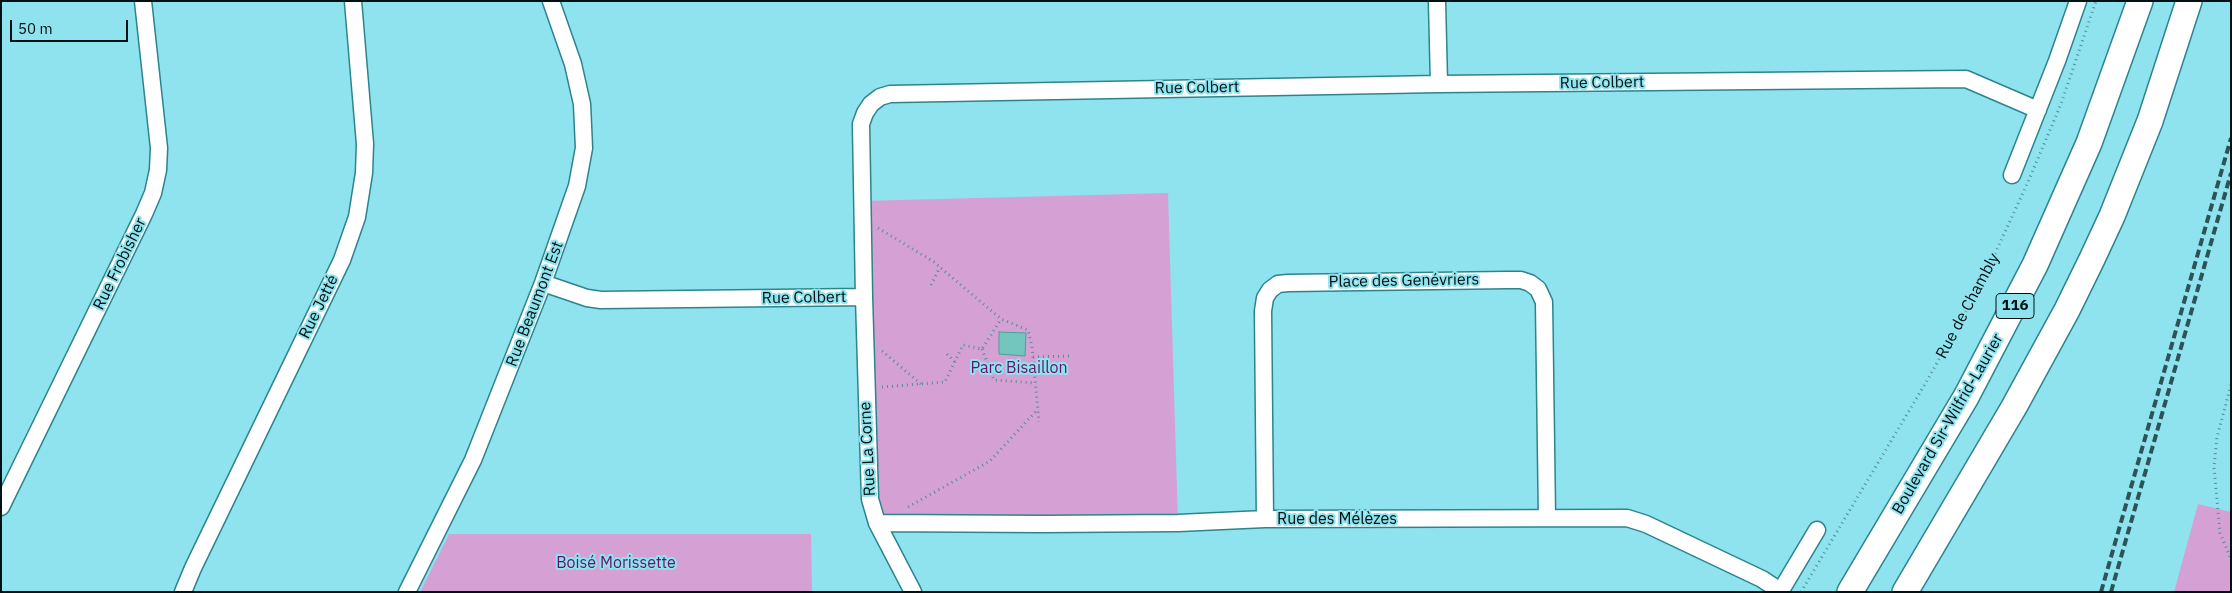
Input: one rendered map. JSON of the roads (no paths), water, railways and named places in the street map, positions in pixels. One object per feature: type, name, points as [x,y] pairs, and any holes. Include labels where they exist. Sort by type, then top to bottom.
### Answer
[{"type":"main road","name":"Boulevard Sir-Wilfrid-Laurier","points":[[1850,592],[1966,397],[2031,274],[2089,143],[2140,1]]},
{"type":"main road","points":[[1905,592],[2018,400],[2092,259],[2150,121],[2189,1]]},
{"type":"street","name":"Rue Frobisher","points":[[1,508],[153,193],[158,165],[158,136],[143,1]]},
{"type":"street","name":"Rue Jetté","points":[[184,592],[193,568],[342,260],[357,218],[364,174],[365,144],[352,1]]},
{"type":"street","name":"Rue Beaumont Est","points":[[407,592],[473,460],[544,283],[577,186],[584,134],[582,104],[577,78],[551,1]]},
{"type":"street","points":[[1438,1],[1439,84]]},
{"type":"street","points":[[2012,175],[2078,1]]},
{"type":"street","name":"Rue Colbert","points":[[544,283],[587,298],[601,300],[864,298],[861,124],[871,104],[880,97],[890,94],[1439,84],[1966,79],[2038,110]]},
{"type":"street","name":"Place des Genévriers","points":[[1265,519],[1263,311],[1265,298],[1270,290],[1278,284],[1288,282],[1508,280],[1521,280],[1530,283],[1538,289],[1544,302],[1547,518]]},
{"type":"street","name":"Rue La Corne","points":[[864,298],[865,389],[870,499],[877,523],[912,592]]},
{"type":"street","name":"Rue des Mélèzes","points":[[877,523],[1178,523],[1265,519],[1621,518],[1640,521],[1762,580],[1780,591]]},
{"type":"street","points":[[1780,591],[1817,530]]},
{"type":"railway","points":[[2101,592],[2231,138]]},
{"type":"railway","points":[[2111,592],[2231,173]]},
{"type":"park label","name":"Parc Bisaillon","points":[[1019,368]]},
{"type":"park label","name":"Boisé Morissette","points":[[616,563]]}]
